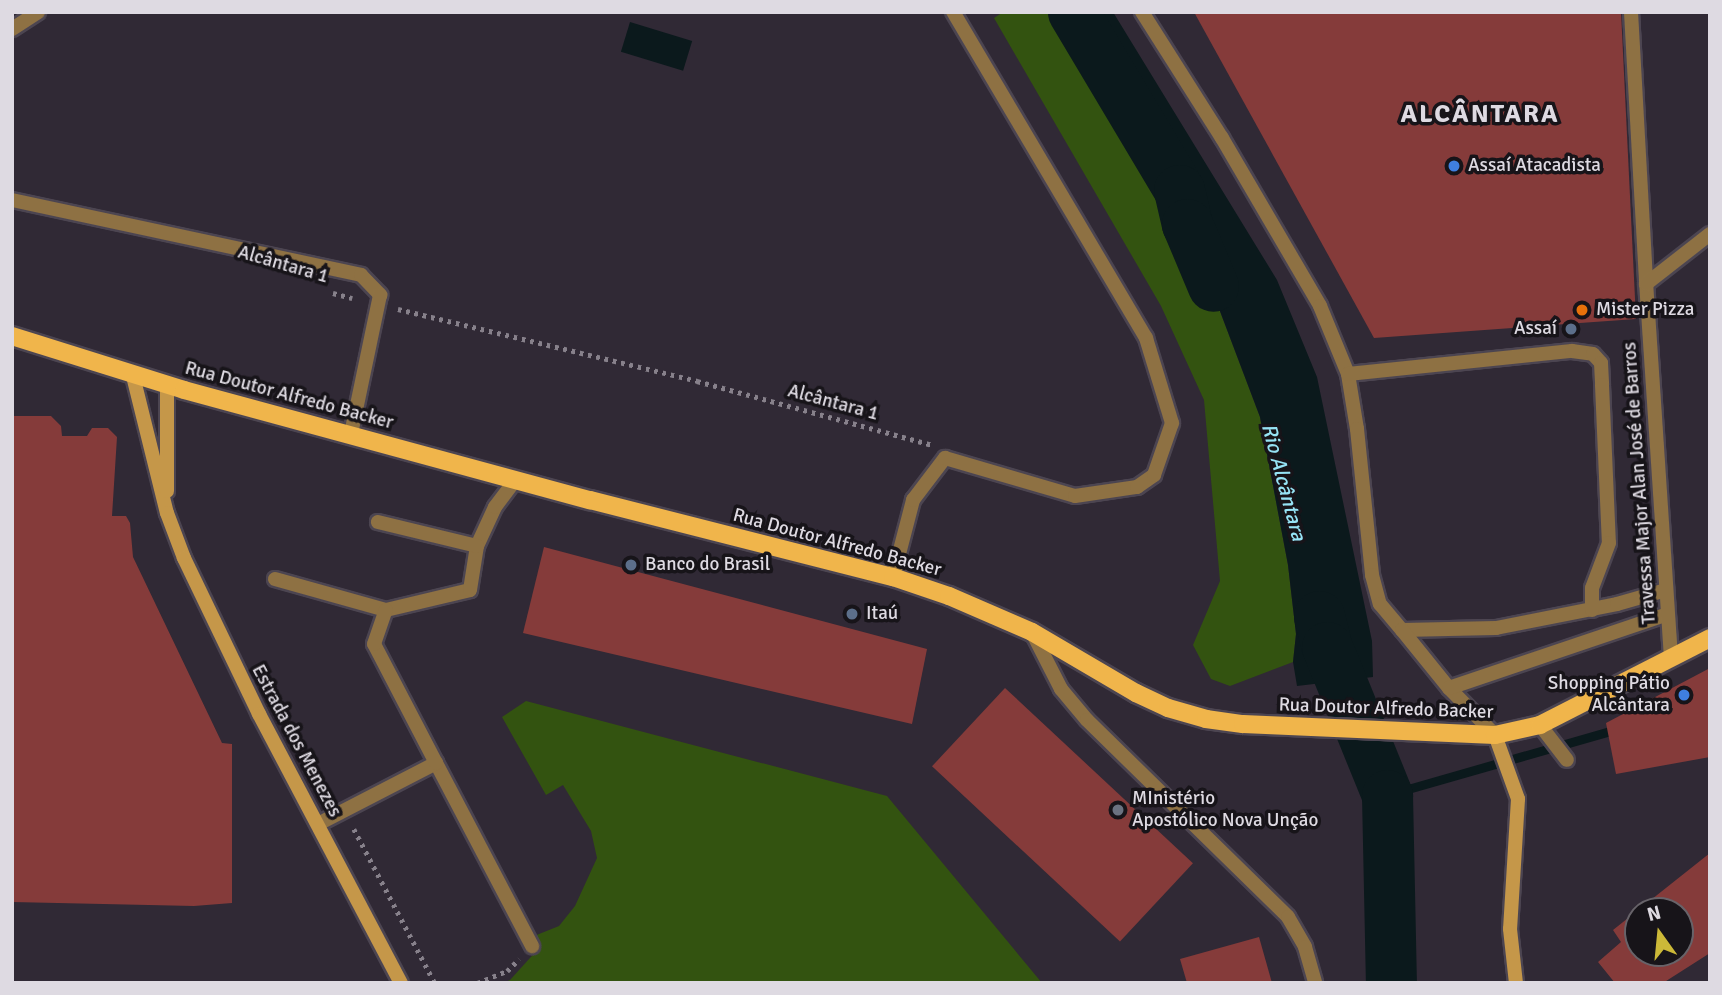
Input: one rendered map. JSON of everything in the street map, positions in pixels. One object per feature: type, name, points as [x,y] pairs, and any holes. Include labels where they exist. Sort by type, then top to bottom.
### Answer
[{"type":"main road","name":"Rua Doutor Alfredo Backer","points":[[12,336],[133,376],[351,433],[515,480],[893,577],[949,596],[1032,632],[1136,693],[1168,708],[1206,719],[1243,724],[1460,736],[1495,735],[1539,725],[1710,638]]},
{"type":"main road","name":"Estrada dos Menezes","points":[[133,376],[167,513],[212,620],[401,983]]},
{"type":"main road","name":"Estrada dos Menezes","points":[[167,385],[167,513]]},
{"type":"main road","points":[[1495,735],[1516,788],[1518,823],[1510,929],[1516,983]]},
{"type":"street","points":[[12,29],[38,12]]},
{"type":"street","points":[[893,577],[913,500],[945,458],[1075,496],[1124,489],[1137,487],[1154,475],[1172,424],[1146,338],[953,12]]},
{"type":"street","points":[[1142,12],[1222,138],[1320,306],[1348,374],[1357,429],[1372,575],[1380,604],[1450,688],[1495,735]]},
{"type":"street","name":"Travessa Major Alan José de Barros","points":[[1631,12],[1671,658]]},
{"type":"street","points":[[12,200],[361,275],[380,295],[351,433]]},
{"type":"street","points":[[1646,284],[1710,233]]},
{"type":"street","points":[[1348,374],[1573,351],[1593,354],[1601,363],[1609,544],[1592,588],[1592,610]]},
{"type":"street","points":[[275,579],[386,610],[470,590],[477,546],[495,507],[515,480]]},
{"type":"street","points":[[378,523],[477,546]]},
{"type":"street","points":[[1402,630],[1496,628],[1592,610],[1666,590]]},
{"type":"street","points":[[386,610],[374,644],[532,946]]},
{"type":"street","points":[[1450,688],[1667,614]]},
{"type":"street","points":[[1032,632],[1061,689],[1087,720],[1230,857],[1288,917],[1305,947],[1315,983]]},
{"type":"street","points":[[1539,725],[1567,760]]},
{"type":"street","points":[[318,824],[436,762]]},
{"type":"path","name":"Alcântara 1","points":[[327,292],[698,381],[935,446]]},
{"type":"path","points":[[344,811],[435,983]]},
{"type":"path","points":[[477,983],[507,971],[532,946]]},
{"type":"green space","points":[[1003,12],[1072,12],[1187,224],[1260,417],[1288,565],[1296,634],[1293,662],[1230,686],[1211,679],[1193,645],[1220,581],[1204,400],[1161,306],[994,18]]},
{"type":"green space","points":[[526,701],[887,796],[1042,983],[503,983],[510,980],[539,948],[534,936],[559,926],[575,906],[597,858],[591,831],[563,785],[546,795],[502,717]]},
{"type":"water","points":[[1073,12],[1113,12],[1277,280],[1317,377],[1372,641],[1373,677],[1297,686],[1293,662],[1296,634],[1288,565],[1260,417],[1187,224],[1179,190]]},
{"type":"water","points":[[630,22],[692,41],[683,71],[621,52]]},
{"type":"building","name":"Assaí Atacadista","points":[[1194,12],[1621,12],[1636,319],[1374,338]]},
{"type":"building","points":[[12,416],[51,416],[61,426],[62,436],[87,436],[92,428],[108,428],[117,437],[112,516],[126,516],[130,523],[133,557],[222,743],[232,744],[232,903],[194,906],[12,902]]},
{"type":"building","points":[[544,547],[927,649],[912,724],[523,633]]},
{"type":"building","name":"Shopping Pátio Alcântara","points":[[1710,668],[1710,757],[1616,774],[1606,723]]},
{"type":"building","points":[[1005,688],[1193,863],[1120,942],[932,766]]},
{"type":"building","points":[[1710,853],[1710,953],[1694,963],[1694,897],[1655,897]]},
{"type":"building","points":[[1624,921],[1624,967],[1688,967],[1663,983],[1615,983],[1598,962],[1621,942],[1613,930]]},
{"type":"building","points":[[1259,937],[1272,983],[1187,983],[1180,959]]},
{"type":"waterway","name":"Rio Alcântara","points":[[1073,12],[1179,190],[1187,224],[1213,286]]},
{"type":"waterway","name":"Rio Alcântara","points":[[1319,616],[1327,647],[1387,795],[1391,983]]},
{"type":"waterway","points":[[1387,795],[1617,729]]},
{"type":"place","name":"Assaí Atacadista","points":[[1454,166]]},
{"type":"place","name":"Mister Pizza","points":[[1582,310]]},
{"type":"place","name":"Assaí","points":[[1571,329]]},
{"type":"place","name":"Banco do Brasil","points":[[631,565]]},
{"type":"place","name":"Itaú","points":[[852,614]]},
{"type":"place","name":"Shopping Pátio Alcântara","points":[[1684,695]]},
{"type":"place","name":"MInistério Apostólico Nova Unção","points":[[1118,810]]},
{"type":"district","name":"ALCÂNTARA","points":[[1480,115]]}]
